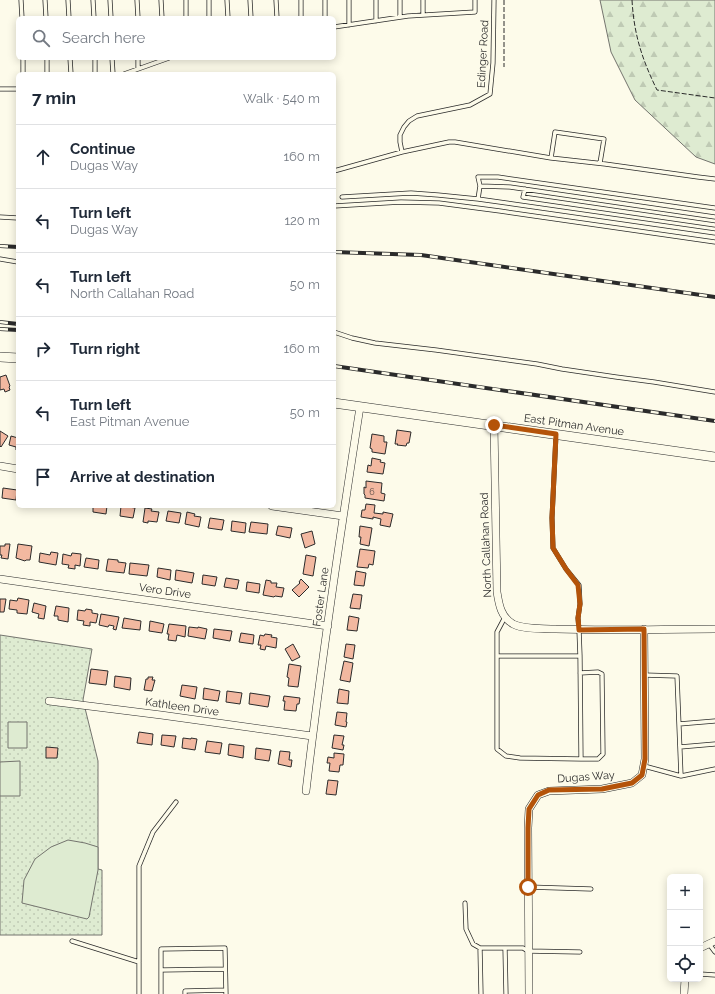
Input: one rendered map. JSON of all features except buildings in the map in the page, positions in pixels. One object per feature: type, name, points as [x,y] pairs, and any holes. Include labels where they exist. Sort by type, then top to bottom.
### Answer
[{"type":"street","points":[[0,357],[16,358]]},
{"type":"street","name":"East Pitman Avenue","points":[[336,403],[715,457]]},
{"type":"street","name":"Foster Lane","points":[[306,791],[312,736],[360,407]]},
{"type":"street","name":"North Callahan Road","points":[[494,425],[497,592],[501,611],[505,617]]},
{"type":"street","points":[[0,466],[16,469]]},
{"type":"street","points":[[286,508],[343,516]]},
{"type":"street","name":"Vero Drive","points":[[0,579],[328,626]]},
{"type":"street","points":[[505,617],[513,624],[526,628],[579,630],[715,629]]},
{"type":"street","points":[[644,629],[644,766]]},
{"type":"street","name":"Kathleen Drive","points":[[49,701],[312,736]]},
{"type":"street","name":"Dugas Way","points":[[529,994],[529,809],[538,795],[549,790],[602,789],[632,783],[642,775],[644,766]]},
{"type":"street","points":[[703,946],[712,942]]},
{"type":"street","points":[[684,994],[685,982]]},
{"type":"lane","points":[[21,0],[22,16]]},
{"type":"lane","points":[[45,0],[46,16]]},
{"type":"lane","points":[[68,0],[69,16]]},
{"type":"lane","points":[[93,0],[94,16]]},
{"type":"lane","points":[[110,0],[111,16]]},
{"type":"lane","points":[[137,0],[138,16]]},
{"type":"lane","points":[[161,0],[162,16]]},
{"type":"lane","points":[[186,0],[186,16]]},
{"type":"lane","points":[[209,0],[209,16]]},
{"type":"lane","points":[[228,0],[228,16]]},
{"type":"lane","points":[[250,0],[251,16]]},
{"type":"lane","points":[[276,0],[276,16]]},
{"type":"lane","points":[[301,0],[302,16]]},
{"type":"lane","points":[[325,0],[325,16]]},
{"type":"lane","points":[[349,0],[349,25]]},
{"type":"lane","points":[[376,0],[376,21]]},
{"type":"lane","points":[[400,0],[400,17]]},
{"type":"lane","points":[[423,0],[423,15]]},
{"type":"lane","points":[[336,27],[400,17],[475,12],[475,0]]},
{"type":"lane","name":"Edinger Road","points":[[402,152],[400,135],[409,121],[418,116],[470,105],[490,94],[493,63],[494,0]]},
{"type":"lane","points":[[23,60],[23,72]]},
{"type":"lane","points":[[47,60],[47,72]]},
{"type":"lane","points":[[70,60],[71,72]]},
{"type":"lane","points":[[95,60],[96,72]]},
{"type":"lane","points":[[112,60],[113,72]]},
{"type":"lane","points":[[138,60],[138,68]]},
{"type":"lane","points":[[129,72],[159,60]]},
{"type":"lane","points":[[0,89],[16,89]]},
{"type":"lane","points":[[551,158],[555,132],[604,139],[600,163]]},
{"type":"lane","points":[[336,170],[402,152],[448,142],[455,142],[551,158],[600,163],[698,178],[715,179]]},
{"type":"lane","points":[[478,199],[480,186],[478,177],[498,177],[715,208]]},
{"type":"lane","points":[[480,186],[510,187],[715,217]]},
{"type":"lane","points":[[525,189],[523,197],[715,225]]},
{"type":"lane","points":[[342,197],[411,193],[438,195],[478,199],[715,233]]},
{"type":"lane","points":[[336,206],[401,202],[439,203],[715,242]]},
{"type":"lane","points":[[0,217],[16,218]]},
{"type":"lane","points":[[0,259],[16,262]]},
{"type":"lane","points":[[336,333],[375,343],[536,364],[715,392]]},
{"type":"lane","points":[[556,434],[552,518],[553,548],[578,585],[580,604],[578,618],[581,759]]},
{"type":"lane","points":[[505,617],[497,632],[497,749],[506,756],[520,758],[598,759],[603,754],[602,674],[598,672],[580,674]]},
{"type":"lane","points":[[497,656],[580,656]]},
{"type":"lane","points":[[644,675],[677,676],[681,776]]},
{"type":"lane","points":[[679,724],[715,721]]},
{"type":"lane","points":[[680,747],[715,744]]},
{"type":"lane","points":[[644,766],[681,776],[715,769]]},
{"type":"lane","points":[[139,994],[139,866],[153,832],[176,802]]},
{"type":"lane","points":[[528,887],[591,889]]},
{"type":"lane","points":[[465,903],[466,929],[473,944],[480,948],[523,948],[528,951],[580,952]]},
{"type":"lane","points":[[72,941],[139,962]]},
{"type":"lane","points":[[712,942],[715,952]]},
{"type":"lane","points":[[162,994],[161,949],[225,948],[226,992],[185,991],[185,994]]},
{"type":"lane","points":[[480,948],[481,994]]},
{"type":"lane","points":[[505,948],[506,994]]},
{"type":"lane","points":[[161,970],[225,969]]},
{"type":"lane","points":[[703,974],[715,975]]},
{"type":"green space","points":[[600,0],[715,0],[715,164],[696,157],[635,100],[611,52]]},
{"type":"green space","points":[[0,635],[92,649],[83,700],[98,761],[98,869],[102,870],[102,935],[0,935]]},
{"type":"green space","points":[[8,722],[27,722],[27,748],[8,748]]},
{"type":"green space","points":[[20,761],[20,796],[0,796],[0,762]]},
{"type":"green space","points":[[68,840],[98,847],[98,870],[89,917],[87,919],[22,903],[24,880],[35,859],[51,847]]},
{"type":"railway","points":[[0,246],[16,247]]},
{"type":"railway","points":[[336,252],[421,255],[715,297]]},
{"type":"railway","points":[[0,322],[16,324]]},
{"type":"railway","points":[[0,329],[16,330]]},
{"type":"railway","points":[[336,366],[715,421]]},
{"type":"fence","points":[[504,0],[504,67]]},
{"type":"fence","points":[[632,0],[637,36],[647,68],[657,90],[715,98]]},
{"type":"route","points":[[494,425],[556,434],[552,518],[553,548],[578,585],[580,604],[578,618],[579,630],[644,629],[645,759],[642,775],[632,783],[602,789],[549,790],[538,795],[529,809],[528,887]]}]
